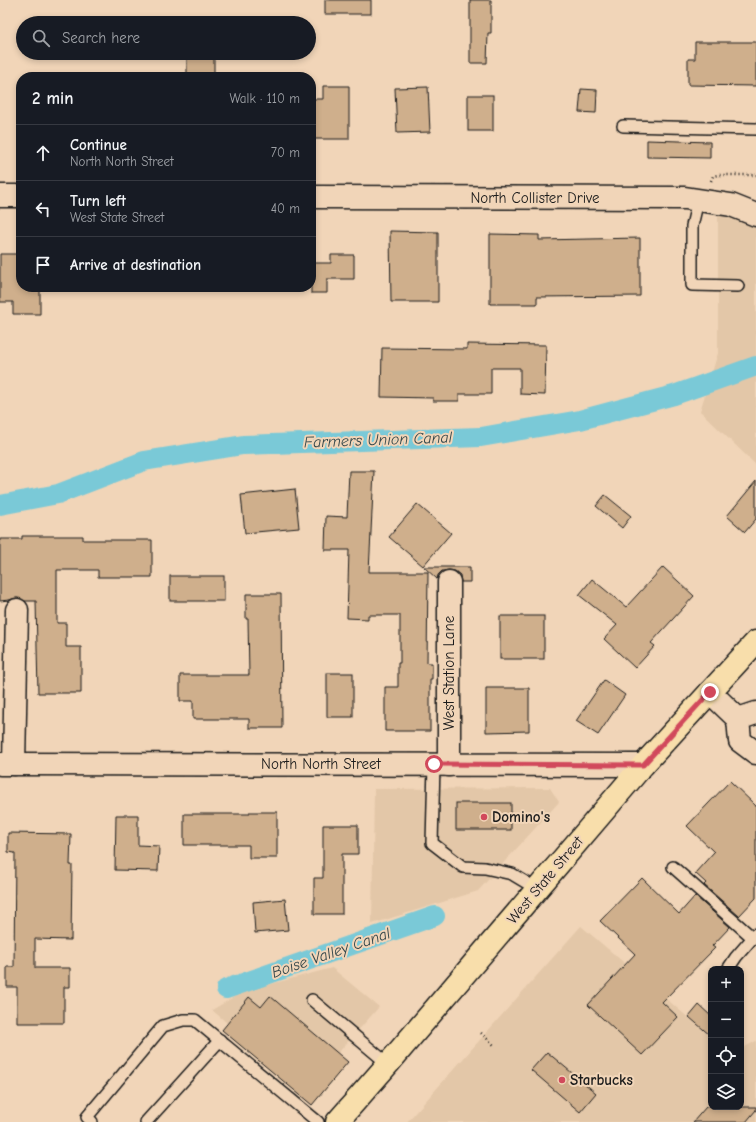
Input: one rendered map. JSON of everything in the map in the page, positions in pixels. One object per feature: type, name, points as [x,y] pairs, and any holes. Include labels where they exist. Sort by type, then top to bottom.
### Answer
[{"type":"main road","name":"West State Street","points":[[337,1122],[643,765],[756,642]]},
{"type":"street","points":[[0,196],[16,196]]},
{"type":"street","name":"North Collister Drive","points":[[316,197],[685,198],[731,205],[756,215]]},
{"type":"street","name":"West Station Lane","points":[[441,764],[449,582]]},
{"type":"street","points":[[7,764],[17,610]]},
{"type":"street","points":[[710,692],[747,716],[740,741],[756,753]]},
{"type":"street","name":"North North Street","points":[[7,764],[643,765]]},
{"type":"lane","points":[[623,126],[756,128]]},
{"type":"lane","points":[[698,200],[692,226],[692,285],[738,286]]},
{"type":"lane","points":[[441,764],[432,843],[463,868],[485,868],[512,874],[537,889]]},
{"type":"lane","points":[[674,867],[754,936],[730,966]]},
{"type":"lane","points":[[312,1000],[388,1064]]},
{"type":"lane","points":[[92,1122],[87,1117],[163,1026],[183,1020],[195,1020],[318,1122]]},
{"type":"lane","points":[[146,1122],[220,1040]]},
{"type":"path","points":[[711,181],[714,176],[718,175],[756,175]]},
{"type":"path","points":[[481,1033],[496,1046]]},
{"type":"shaded area","points":[[718,215],[756,215],[756,465],[700,411],[718,353]]},
{"type":"shaded area","points":[[550,788],[559,802],[478,891],[372,924],[374,789]]},
{"type":"shaded area","points":[[581,926],[708,1034],[708,1110],[744,1110],[744,1047],[756,1041],[756,1122],[407,1122]]},
{"type":"shaded area","points":[[332,968],[379,1007],[305,1090],[212,1010],[244,991]]},
{"type":"building","points":[[325,0],[371,0],[371,14],[325,14]]},
{"type":"building","points":[[470,0],[491,0],[491,33],[488,33],[487,63],[470,63]]},
{"type":"building","points":[[695,42],[756,42],[756,86],[688,85],[688,59],[695,59]]},
{"type":"building","points":[[187,60],[214,60],[214,72],[187,72]]},
{"type":"building","points":[[323,86],[349,86],[349,139],[316,139],[316,99],[323,99]]},
{"type":"building","points":[[428,87],[430,132],[397,133],[395,88]]},
{"type":"building","points":[[581,89],[597,90],[596,113],[579,112]]},
{"type":"building","points":[[468,95],[493,95],[493,131],[468,131]]},
{"type":"building","points":[[647,140],[710,142],[710,158],[647,157]]},
{"type":"building","points":[[390,231],[438,232],[438,302],[391,302]]},
{"type":"building","points":[[490,234],[539,235],[539,240],[640,238],[640,296],[537,297],[537,304],[490,304]]},
{"type":"building","points":[[0,254],[16,254],[16,292],[40,292],[40,314],[13,314],[13,302],[0,302]]},
{"type":"building","points":[[331,255],[354,255],[354,279],[327,279],[327,293],[311,293],[316,292],[316,263],[331,263]]},
{"type":"building","points":[[467,344],[546,345],[545,395],[520,394],[520,368],[491,368],[491,394],[459,394],[459,401],[433,401],[433,398],[381,397],[382,348],[467,349]]},
{"type":"building","points":[[349,471],[374,471],[369,572],[428,572],[427,663],[432,663],[432,679],[430,679],[430,731],[385,731],[385,687],[398,687],[398,663],[400,663],[400,615],[368,615],[368,619],[347,618],[349,550],[325,550],[326,516],[347,517]]},
{"type":"building","points":[[756,481],[756,519],[745,532],[727,516]]},
{"type":"building","points":[[295,489],[299,528],[245,533],[241,495]]},
{"type":"building","points":[[605,495],[631,516],[622,528],[596,506]]},
{"type":"building","points":[[417,504],[451,533],[423,566],[389,537]]},
{"type":"building","points":[[22,536],[83,536],[83,540],[152,540],[152,577],[98,577],[98,570],[57,570],[57,623],[66,623],[66,647],[81,647],[81,693],[38,693],[36,601],[25,601],[17,598],[0,601],[0,539],[22,539]]},
{"type":"building","points":[[424,567],[470,567],[470,582],[461,582],[460,575],[455,571],[449,570],[442,571],[438,575],[437,579]]},
{"type":"building","points":[[663,567],[694,596],[651,643],[655,646],[635,668],[604,639],[617,625],[579,595],[592,579],[626,607]]},
{"type":"building","points":[[170,576],[224,576],[224,601],[170,601]]},
{"type":"building","points":[[246,594],[281,594],[282,728],[249,728],[249,719],[193,719],[193,701],[180,701],[180,675],[249,675]]},
{"type":"building","points":[[500,616],[544,616],[544,659],[500,659]]},
{"type":"building","points":[[327,673],[353,673],[353,717],[327,717]]},
{"type":"building","points":[[604,680],[625,695],[598,735],[576,721]]},
{"type":"building","points":[[486,688],[529,688],[529,731],[486,732]]},
{"type":"building","points":[[730,781],[756,806],[756,898],[739,916],[704,885],[706,883],[695,873],[714,852],[687,826]]},
{"type":"building","name":"Domino's","points":[[456,803],[511,803],[511,830],[456,830]]},
{"type":"building","points":[[249,812],[277,812],[277,858],[249,858],[249,845],[184,845],[184,814],[249,814]]},
{"type":"building","points":[[116,815],[138,815],[138,845],[159,846],[158,871],[115,870]]},
{"type":"building","points":[[323,825],[358,825],[358,854],[342,854],[342,914],[314,914],[314,878],[323,878]]},
{"type":"building","points":[[8,833],[71,834],[71,940],[35,939],[35,968],[70,968],[70,987],[64,987],[64,1023],[17,1023],[17,987],[7,987],[7,967],[14,967],[15,853],[8,852]]},
{"type":"building","points":[[642,878],[679,914],[695,896],[730,927],[712,946],[715,948],[662,1002],[678,1017],[642,1055],[588,1005],[635,954],[600,921]]},
{"type":"building","points":[[285,899],[288,930],[255,933],[253,902]]},
{"type":"building","points":[[270,996],[348,1062],[312,1105],[222,1030],[249,997],[261,1007]]},
{"type":"building","points":[[699,1005],[708,1013],[708,1033],[689,1017]]},
{"type":"building","name":"Starbucks","points":[[547,1052],[596,1093],[580,1112],[531,1070]]},
{"type":"building","points":[[706,1107],[708,1107],[708,1110],[744,1110],[744,1107],[756,1107],[756,1110],[746,1122],[693,1122]]},
{"type":"waterway","name":"Farmers Union Canal","points":[[0,505],[58,494],[144,461],[243,445],[481,437],[580,420],[674,395],[756,366]]},
{"type":"waterway","name":"Boise Valley Canal","points":[[226,989],[435,916]]},
{"type":"place","name":"Domino's","points":[[484,817]]},
{"type":"place","name":"Starbucks","points":[[562,1080]]},
{"type":"route","points":[[434,764],[643,765],[710,692]]}]
